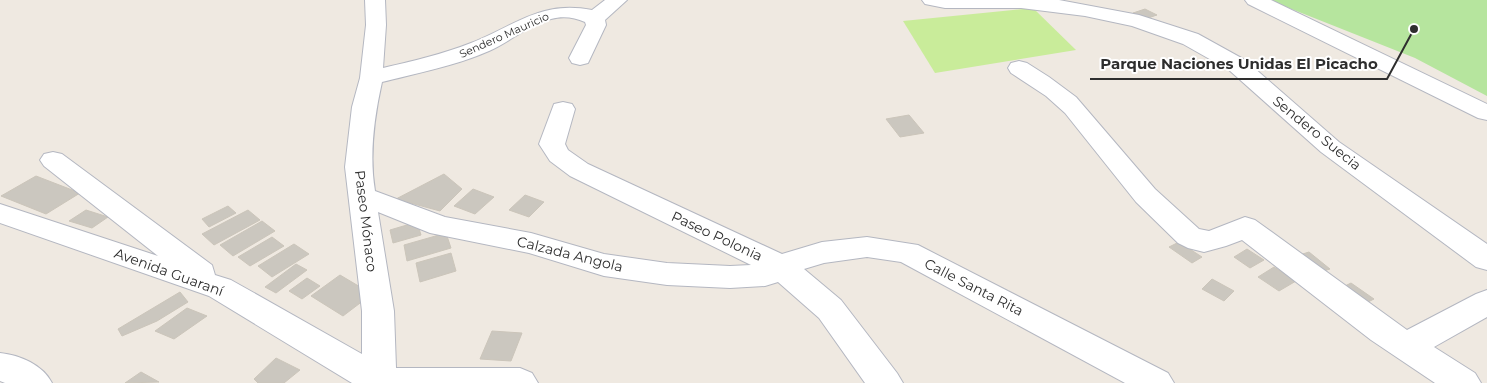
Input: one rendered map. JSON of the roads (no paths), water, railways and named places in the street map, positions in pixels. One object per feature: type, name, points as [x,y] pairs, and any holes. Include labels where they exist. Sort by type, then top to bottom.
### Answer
[{"type":"street","name":"Paseo Mónaco","points":[[375,0],[376,25],[371,78],[364,107],[358,167],[378,311],[379,383]]},
{"type":"street","points":[[580,58],[596,26],[594,19],[617,0]]},
{"type":"street","name":"Sendero Suecia","points":[[932,0],[945,2],[1030,1],[1141,21],[1168,30],[1223,55],[1237,65],[1330,147],[1487,259]]},
{"type":"street","points":[[1255,0],[1487,113]]},
{"type":"street","name":"Sendero Mauricio","points":[[371,78],[456,56],[484,46],[547,13],[565,11],[584,14],[594,19]]},
{"type":"street","points":[[1019,68],[1055,90],[1075,109],[1133,180],[1174,225],[1191,239],[1206,241],[1245,227],[1382,331],[1464,383]]},
{"type":"street","name":"Paseo Polonia","points":[[563,109],[552,144],[559,155],[579,170],[780,266],[830,310],[885,383]]},
{"type":"street","points":[[53,160],[220,288]]},
{"type":"street","name":"Calzada Angola","points":[[363,196],[440,226],[531,243],[604,265],[667,274],[730,277],[765,276],[780,266]]},
{"type":"street","name":"Avenida Guaraní","points":[[0,213],[220,288],[379,383]]},
{"type":"street","name":"Calle Santa Rita","points":[[780,266],[822,253],[867,247],[907,252],[1156,383]]},
{"type":"street","points":[[1406,346],[1487,302]]},
{"type":"street","points":[[0,367],[9,368],[34,383]]},
{"type":"street","points":[[379,383],[520,383]]},
{"type":"place","name":"Parque Naciones Unidas El Picacho","points":[[1414,29]]}]
